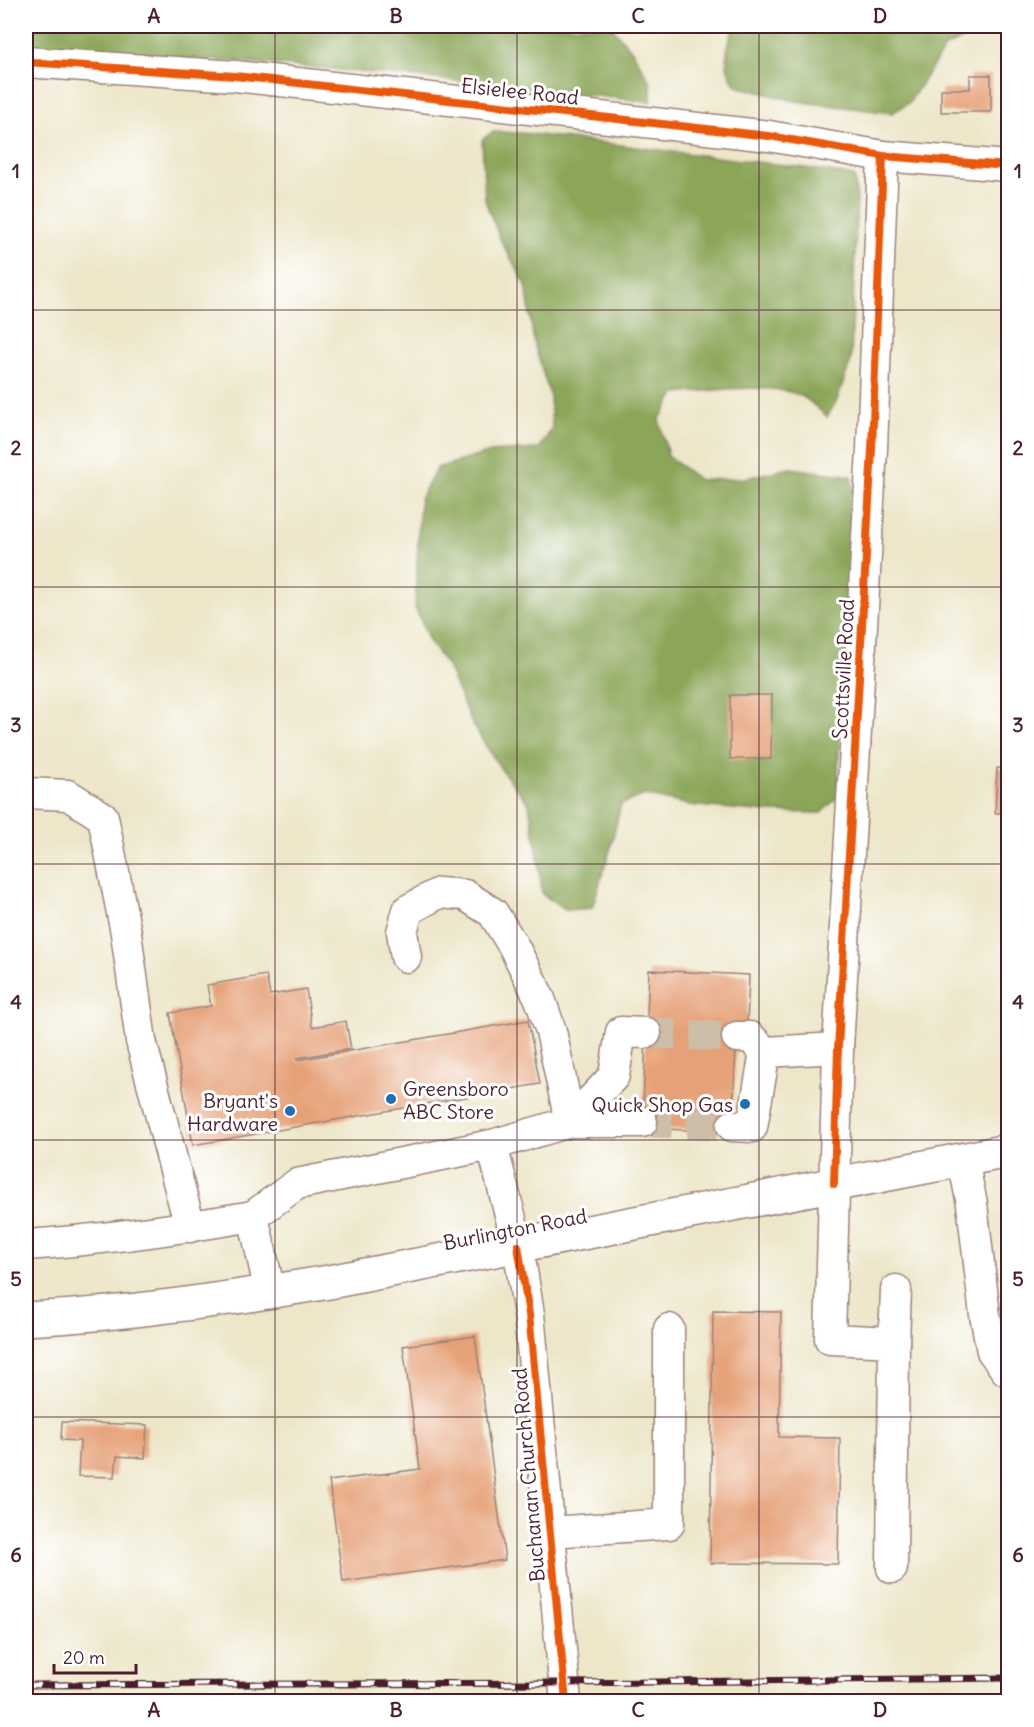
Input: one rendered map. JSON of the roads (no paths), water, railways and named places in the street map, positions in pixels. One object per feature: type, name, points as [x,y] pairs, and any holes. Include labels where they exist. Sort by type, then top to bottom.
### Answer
[{"type":"highway","name":"Burlington Road","points":[[26,1319],[141,1311],[270,1292],[1008,1151]]},
{"type":"street","name":"Elsielee Road","points":[[26,62],[235,76],[769,136],[883,156],[1008,166]]},
{"type":"street","name":"Scottsville Road","points":[[883,156],[872,448],[838,1048],[830,1339],[894,1341]]},
{"type":"street","points":[[26,793],[68,795],[103,817],[126,933],[141,1041],[190,1227]]},
{"type":"street","points":[[406,957],[402,932],[408,910],[439,892],[465,895],[493,914],[514,947],[540,999],[551,1031],[570,1122]]},
{"type":"street","points":[[570,1122],[614,1076],[621,1032],[646,1033]]},
{"type":"street","points":[[737,1037],[750,1038],[765,1052],[838,1048]]},
{"type":"street","points":[[732,1126],[752,1127],[765,1052]]},
{"type":"street","points":[[26,1245],[91,1241],[253,1216],[297,1184],[492,1145],[570,1122],[642,1122]]},
{"type":"street","name":"Buchanan Church Road","points":[[492,1145],[518,1246],[530,1314],[566,1701]]},
{"type":"street","points":[[963,1160],[972,1204],[985,1315],[992,1351],[1008,1370]]},
{"type":"street","points":[[253,1216],[270,1292]]},
{"type":"street","points":[[892,1568],[896,1290]]},
{"type":"street","points":[[550,1533],[669,1524],[669,1329]]},
{"type":"tunnel","points":[[646,1033],[737,1037]]},
{"type":"tunnel","points":[[642,1122],[732,1126]]},
{"type":"railway","points":[[26,1685],[564,1683],[1008,1678]]},
{"type":"place","name":"Greensboro ABC Store","points":[[391,1099]]},
{"type":"place","name":"Quick Shop Gas","points":[[745,1104]]},
{"type":"place","name":"Bryant's Hardware","points":[[290,1111]]}]
